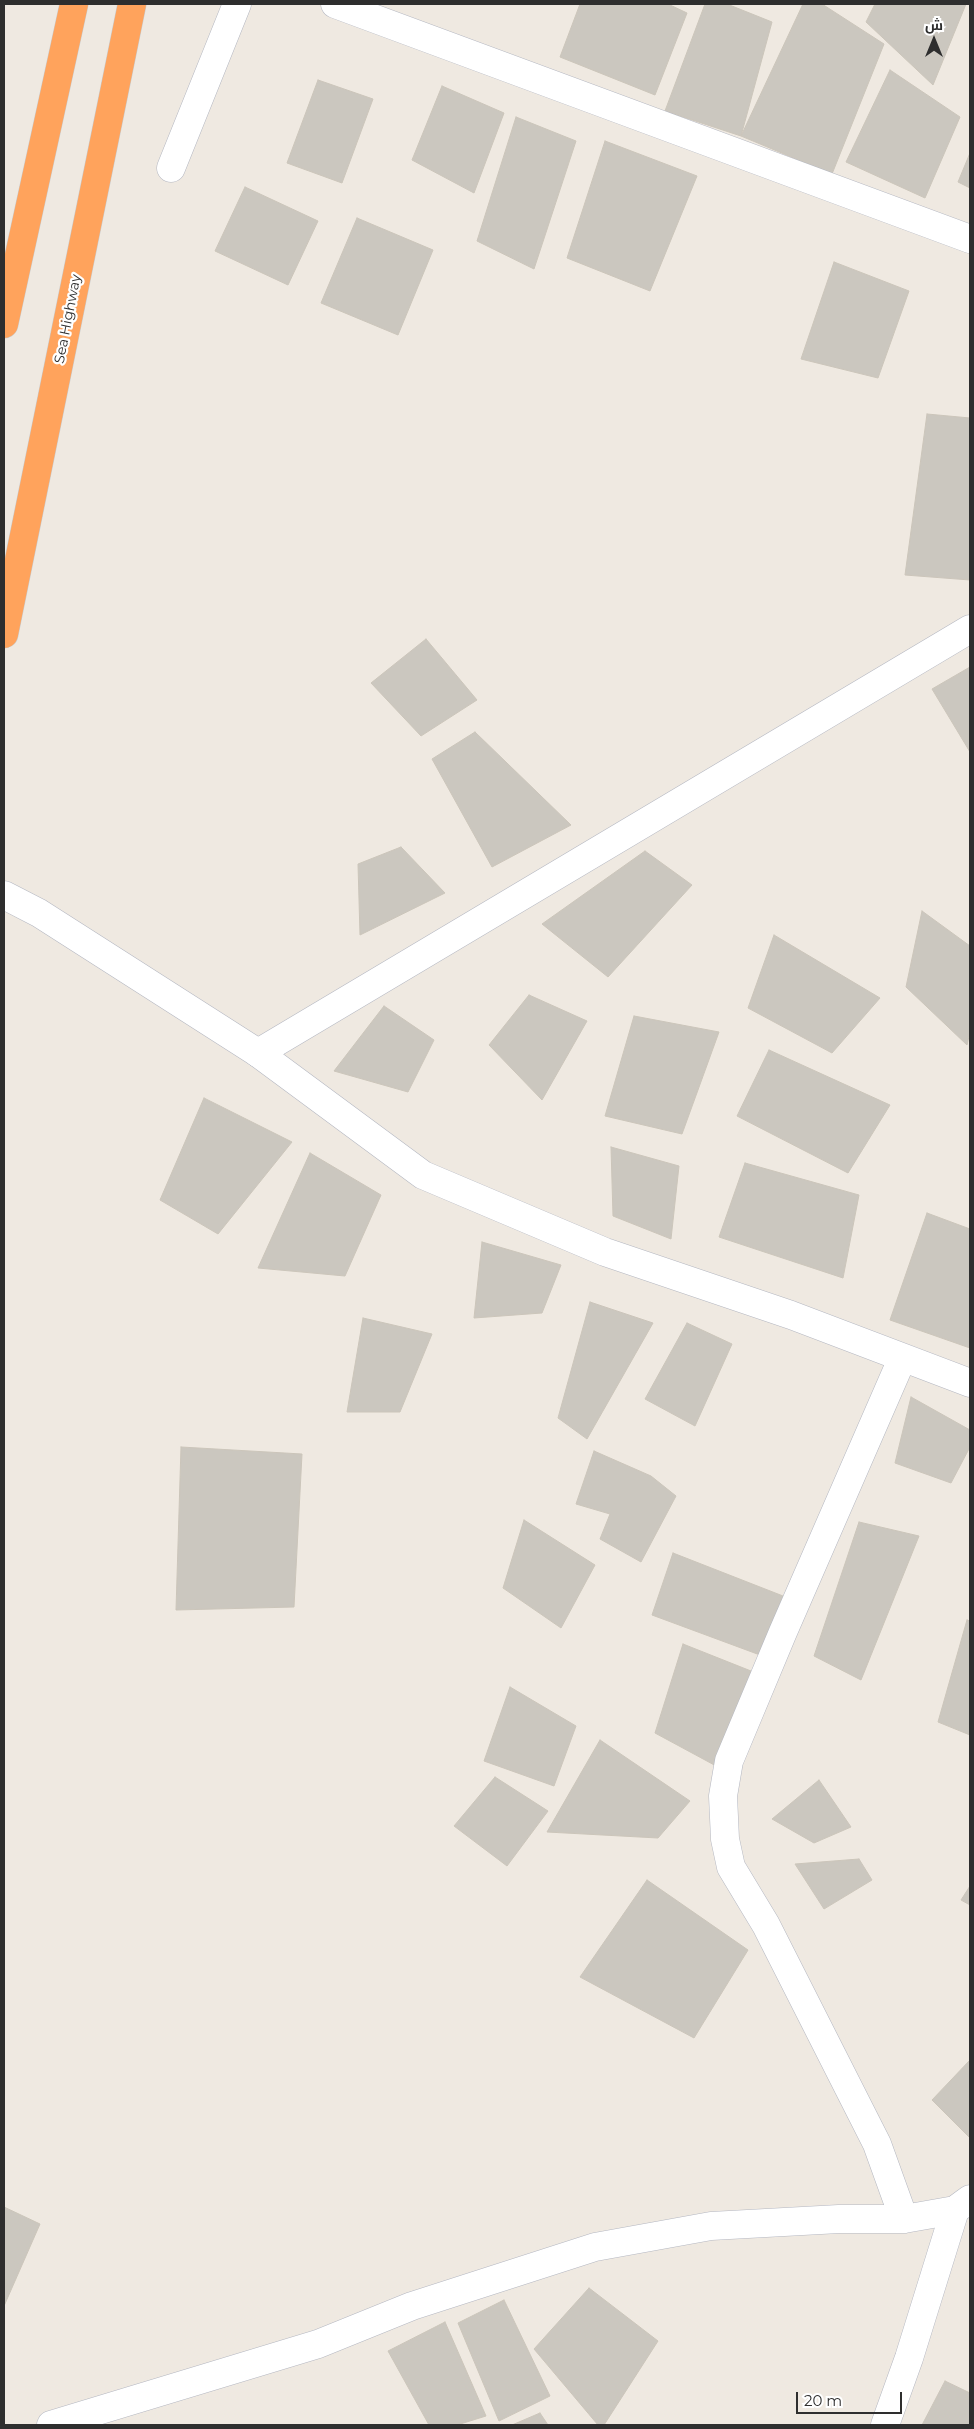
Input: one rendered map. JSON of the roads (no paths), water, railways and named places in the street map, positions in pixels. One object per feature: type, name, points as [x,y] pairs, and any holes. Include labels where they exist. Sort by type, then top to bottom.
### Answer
[{"type":"highway","points":[[4,324],[74,4]]},
{"type":"highway","name":"Sea Highway","points":[[4,634],[132,4]]},
{"type":"street","points":[[171,168],[237,4]]},
{"type":"street","points":[[335,4],[970,239]]},
{"type":"street","points":[[258,1053],[970,629]]},
{"type":"street","points":[[4,895],[39,913],[258,1053],[423,1175],[604,1252],[791,1315],[902,1359],[970,1383]]},
{"type":"street","points":[[902,1359],[733,1752],[723,1796],[725,1839],[731,1867],[766,1925],[877,2144],[904,2219]]},
{"type":"street","points":[[51,2425],[318,2344],[412,2306],[595,2247],[711,2226],[839,2219],[904,2219],[963,2204]]},
{"type":"street","points":[[885,2425],[963,2204]]}]
